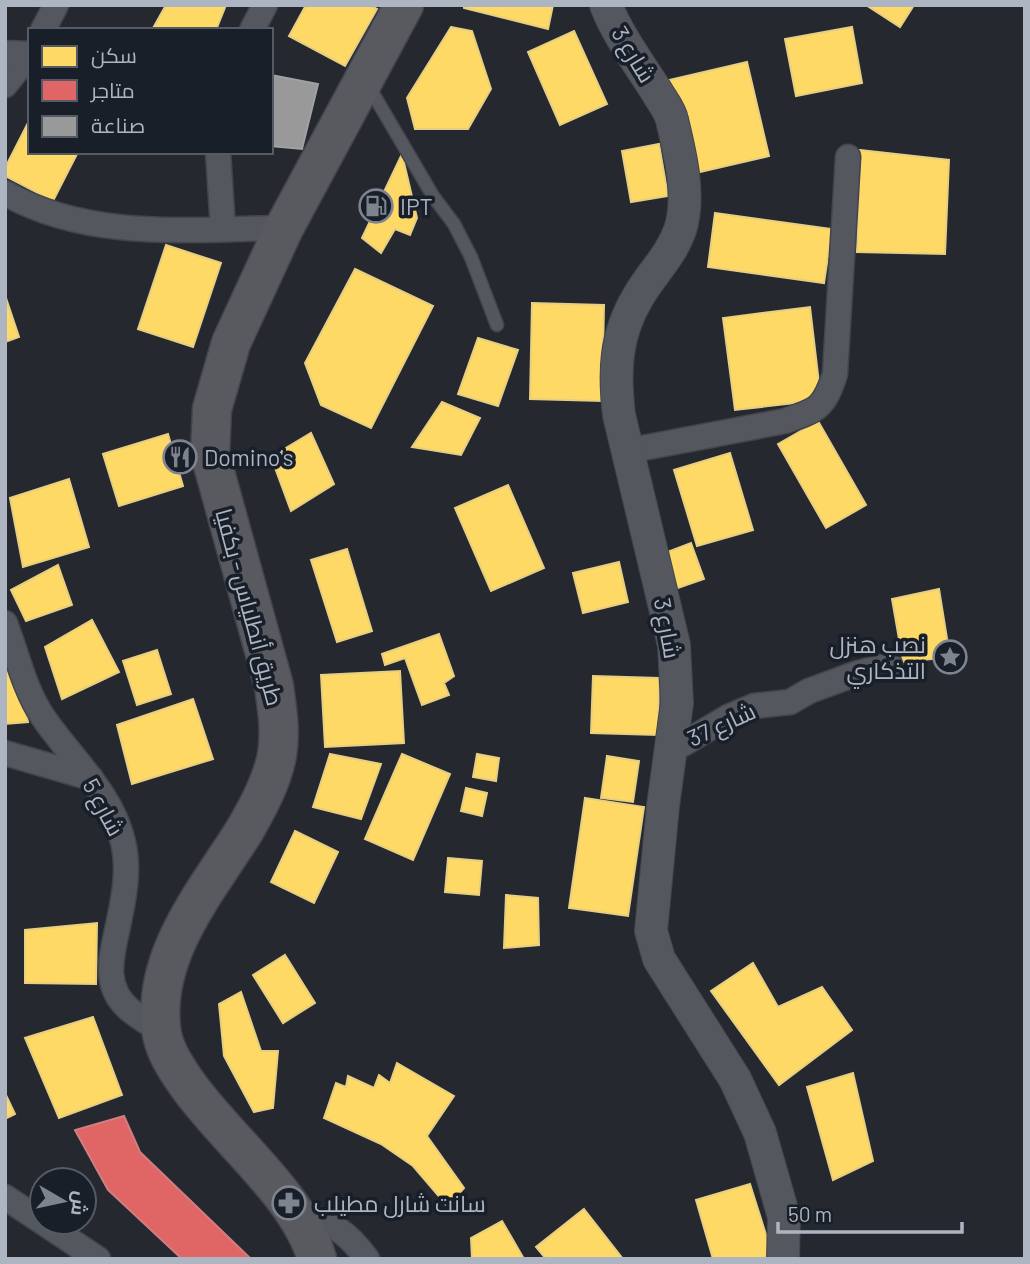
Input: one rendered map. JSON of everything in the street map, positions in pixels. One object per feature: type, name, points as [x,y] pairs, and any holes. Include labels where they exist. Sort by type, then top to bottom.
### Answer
[{"type":"highway","name":"طريق أنطلياس - بكفيا","points":[[317,1259],[295,1211],[194,1094],[170,1058],[161,1031],[160,995],[169,958],[191,912],[221,869],[262,801],[276,756],[279,721],[274,686],[210,454],[212,410],[231,344],[284,228],[404,5]]},
{"type":"street","points":[[45,28],[56,5]]},
{"type":"street","points":[[253,28],[265,5]]},
{"type":"street","name":"شارع 3","points":[[606,5],[671,116],[681,165],[685,211],[680,231],[668,256],[638,296],[622,329],[616,357],[615,380],[619,415],[674,646],[677,703],[652,904],[651,932],[659,959],[735,1079],[760,1133],[784,1217],[783,1259]]},
{"type":"street","points":[[5,53],[28,54]]},
{"type":"street","points":[[5,85],[28,56]]},
{"type":"street","points":[[218,154],[223,229]]},
{"type":"street","points":[[627,452],[785,421],[810,412],[825,401],[835,374],[848,157]]},
{"type":"street","points":[[5,193],[56,216],[104,226],[160,229],[284,228]]},
{"type":"street","name":"شارع 5","points":[[5,623],[31,696],[43,717],[90,778],[118,824],[126,858],[125,883],[120,918],[111,947],[110,975],[115,990],[128,1009],[161,1031]]},
{"type":"street","name":"شارع 37","points":[[671,743],[683,744],[728,717],[754,706],[790,702],[821,686],[890,665]]},
{"type":"street","points":[[5,753],[90,778]]},
{"type":"street","points":[[5,1197],[98,1259]]},
{"type":"street","points":[[295,1211],[336,1226],[367,1259]]},
{"type":"lane","points":[[365,79],[433,196],[454,224],[471,257],[497,326]]},
{"type":"building: سكن","points":[[166,5],[226,5],[217,28],[153,28]]},
{"type":"building: سكن","points":[[306,5],[369,5],[377,9],[345,66],[289,36]]},
{"type":"building: سكن","points":[[464,5],[553,5],[548,29],[464,8]]},
{"type":"building: سكن","points":[[866,5],[914,5],[900,27]]},
{"type":"building: سكن","points":[[451,27],[472,31],[491,89],[468,129],[415,129],[407,98]]},
{"type":"building: سكن","points":[[852,27],[862,83],[796,96],[785,39]]},
{"type":"building: سكن","points":[[574,31],[607,104],[560,125],[528,52]]},
{"type":"building: سكن","points":[[747,62],[769,156],[687,175],[665,81]]},
{"type":"building: سكن","points":[[28,123],[28,154],[77,154],[53,201],[5,176],[5,168]]},
{"type":"building: سكن","points":[[659,144],[668,196],[631,202],[622,151]]},
{"type":"building: سكن","points":[[860,150],[949,160],[945,254],[857,252]]},
{"type":"building: سكن","points":[[402,154],[417,218],[410,235],[395,229],[381,253],[362,238]]},
{"type":"building: سكن","points":[[715,213],[832,229],[824,283],[708,267]]},
{"type":"building: سكن","points":[[166,245],[221,263],[193,347],[138,329]]},
{"type":"building: سكن","points":[[355,269],[433,306],[371,428],[321,405],[305,363]]},
{"type":"building: سكن","points":[[5,295],[19,337],[5,342]]},
{"type":"building: سكن","points":[[532,303],[604,305],[602,401],[530,399]]},
{"type":"building: سكن","points":[[810,307],[821,400],[735,410],[723,318]]},
{"type":"building: سكن","points":[[478,338],[518,350],[498,406],[458,394]]},
{"type":"building: سكن","points":[[442,402],[480,418],[461,455],[412,447]]},
{"type":"building: سكن","points":[[818,421],[866,505],[826,528],[778,444]]},
{"type":"building: سكن","points":[[311,433],[334,484],[291,511],[271,457]]},
{"type":"building: سكن","points":[[168,434],[183,486],[119,506],[103,454]]},
{"type":"building: سكن","points":[[730,453],[753,530],[697,546],[674,470]]},
{"type":"building: سكن","points":[[69,479],[89,547],[23,567],[10,498]]},
{"type":"building: سكن","points":[[508,485],[544,568],[491,591],[455,508]]},
{"type":"building: سكن","points":[[691,543],[704,579],[675,589],[662,554]]},
{"type":"building: سكن","points":[[347,549],[372,631],[337,642],[311,560]]},
{"type":"building: سكن","points":[[619,562],[628,602],[583,613],[573,573]]},
{"type":"building: سكن","points":[[58,565],[72,605],[26,621],[11,590]]},
{"type":"building: سكن","points":[[939,589],[950,657],[903,662],[892,599]]},
{"type":"building: سكن","points":[[92,620],[119,672],[62,699],[45,647]]},
{"type":"building: سكن","points":[[439,634],[454,676],[444,683],[449,695],[422,705],[405,658],[385,665],[382,654]]},
{"type":"building: سكن","points":[[12,647],[28,722],[5,724],[5,650]]},
{"type":"building: سكن","points":[[157,650],[171,694],[137,705],[123,661]]},
{"type":"building: سكن","points":[[400,671],[404,743],[325,747],[321,675]]},
{"type":"building: سكن","points":[[593,676],[659,678],[658,735],[591,733]]},
{"type":"building: سكن","points":[[193,699],[213,759],[132,784],[117,725]]},
{"type":"building: سكن","points":[[330,754],[381,764],[361,819],[313,807]]},
{"type":"building: سكن","points":[[402,754],[450,774],[413,860],[365,839]]},
{"type":"building: سكن","points":[[477,754],[499,758],[496,781],[473,777]]},
{"type":"building: سكن","points":[[607,756],[639,761],[633,802],[601,798]]},
{"type":"building: سكن","points":[[466,788],[487,793],[482,816],[461,811]]},
{"type":"building: سكن","points":[[585,798],[644,807],[628,916],[569,908]]},
{"type":"building: سكن","points":[[295,831],[338,852],[314,903],[271,882]]},
{"type":"building: سكن","points":[[448,858],[482,861],[479,895],[445,892]]},
{"type":"building: سكن","points":[[506,895],[538,898],[539,945],[504,948]]},
{"type":"building: سكن","points":[[97,923],[96,984],[25,983],[25,930]]},
{"type":"building: سكن","points":[[285,955],[315,1003],[283,1023],[253,975]]},
{"type":"building: سكن","points":[[753,963],[778,1007],[822,987],[852,1030],[779,1085],[711,991]]},
{"type":"building: سكن","points":[[241,992],[261,1051],[278,1051],[273,1108],[254,1112],[224,1056],[219,1004]]},
{"type":"building: سكن","points":[[93,1017],[122,1095],[59,1118],[25,1038]]},
{"type":"building: سكن","points":[[397,1063],[454,1096],[427,1136],[464,1188],[448,1207],[413,1166],[381,1144],[324,1118],[336,1083],[346,1087],[348,1076],[374,1088],[379,1075],[390,1083]]},
{"type":"building: سكن","points":[[853,1073],[873,1161],[833,1180],[807,1087]]},
{"type":"building: سكن","points":[[5,1093],[15,1114],[5,1119]]},
{"type":"building: سكن","points":[[750,1184],[768,1241],[770,1259],[713,1259],[696,1200]]},
{"type":"building: سكن","points":[[584,1209],[623,1259],[546,1259],[536,1247]]},
{"type":"building: سكن","points":[[502,1221],[524,1259],[472,1259],[471,1238]]},
{"type":"building: متاجر","points":[[124,1116],[140,1152],[251,1259],[182,1259],[108,1190],[98,1172],[98,1166],[95,1166],[75,1130]]},
{"type":"building: صناعة","points":[[273,75],[318,84],[302,149],[273,146]]},
{"type":"place","name":"IPT","points":[[376,206]]},
{"type":"place","name":"Domino's","points":[[180,457]]},
{"type":"place","name":"نصب هنزل التذكاري","points":[[950,657]]},
{"type":"place","name":"سانت شارل مطيلب","points":[[289,1203]]}]
